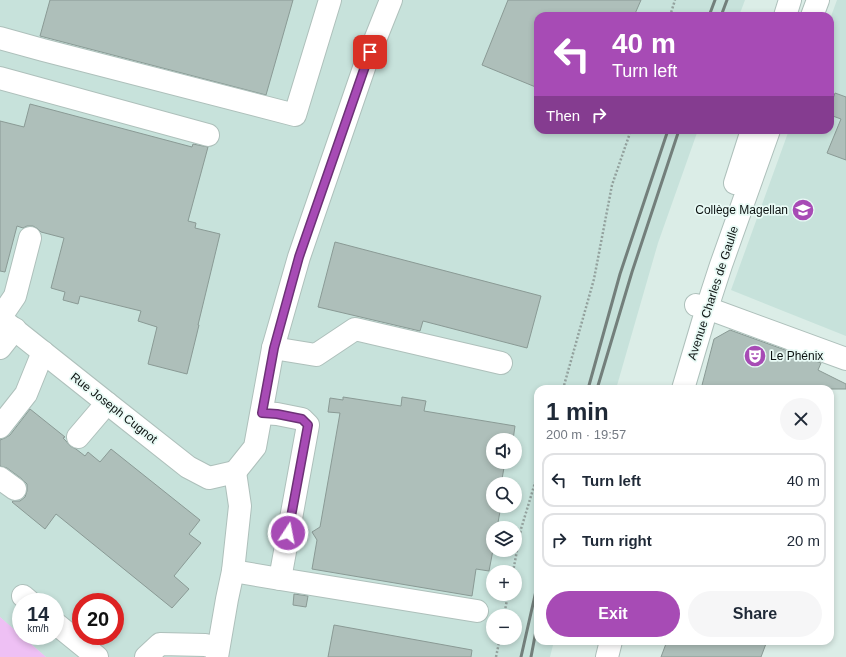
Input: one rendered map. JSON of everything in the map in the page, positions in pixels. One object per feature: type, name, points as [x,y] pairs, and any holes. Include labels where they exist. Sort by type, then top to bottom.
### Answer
[{"type":"street","points":[[0,38],[295,115],[330,0]]},
{"type":"street","points":[[146,657],[160,644],[205,645],[217,652],[234,571],[240,506],[235,472],[255,447],[274,348],[299,257],[365,65],[391,0]]},
{"type":"street","points":[[786,12],[790,0]]},
{"type":"street","points":[[814,12],[818,0]]},
{"type":"street","points":[[0,78],[208,135]]},
{"type":"street","name":"Avenue Charles de Gaulle","points":[[684,385],[702,306],[751,134]]},
{"type":"street","name":"Avenue Charles de Gaulle","points":[[673,385],[702,306],[736,223],[768,134]]},
{"type":"street","points":[[0,348],[5,322],[15,296],[30,238]]},
{"type":"street","points":[[702,306],[846,359]]},
{"type":"street","name":"Rue Joseph Cugnot","points":[[5,322],[188,467],[209,478],[235,472]]},
{"type":"street","points":[[274,348],[316,355],[355,329],[501,363]]},
{"type":"street","points":[[0,427],[26,394],[43,352]]},
{"type":"street","points":[[78,437],[107,403]]},
{"type":"street","points":[[262,413],[277,414],[302,419],[308,425],[280,579]]},
{"type":"street","points":[[234,571],[477,611]]},
{"type":"street","points":[[64,630],[96,657]]},
{"type":"street","points":[[607,657],[610,645]]},
{"type":"street","points":[[619,657],[622,645]]},
{"type":"path","points":[[671,12],[675,0]]},
{"type":"path","points":[[564,385],[594,279],[612,185],[630,134]]},
{"type":"path","points":[[513,565],[521,529],[534,486]]},
{"type":"path","points":[[496,657],[499,645]]},
{"type":"shaded area","points":[[0,0],[745,0],[740,12],[534,12],[534,134],[697,134],[658,243],[617,385],[534,385],[534,645],[553,645],[550,657],[46,657],[32,645],[64,645],[64,593],[12,593],[12,628],[0,617]]},
{"type":"shaded area","name":"Collège Magellan","points":[[837,0],[846,0],[846,336],[731,290],[788,134],[834,134],[834,12],[833,12]]},
{"type":"shaded area","points":[[0,617],[12,627],[12,645],[32,645],[46,657],[0,657]]},
{"type":"building","points":[[50,0],[293,0],[266,95],[40,36]]},
{"type":"building","points":[[508,0],[641,0],[636,12],[534,12],[534,86],[482,65]]},
{"type":"building","points":[[835,93],[846,97],[846,160],[827,153],[841,119],[834,116]]},
{"type":"building","points":[[30,104],[192,147],[193,144],[208,147],[188,221],[196,223],[195,228],[220,234],[187,374],[148,364],[157,327],[138,321],[141,311],[80,296],[78,304],[63,300],[65,292],[51,288],[64,238],[41,232],[33,226],[23,228],[17,226],[5,272],[0,271],[0,121],[24,127]]},
{"type":"building","points":[[335,242],[541,296],[527,348],[423,321],[420,331],[318,307]]},
{"type":"building","points":[[730,330],[821,363],[818,370],[846,384],[846,389],[834,389],[834,385],[702,385],[714,339]]},
{"type":"building","points":[[343,397],[401,406],[402,397],[426,401],[424,411],[515,426],[514,433],[486,433],[486,469],[504,469],[502,477],[486,477],[486,513],[500,513],[498,521],[486,521],[486,557],[492,557],[490,565],[486,565],[486,571],[476,569],[472,596],[312,569],[317,540],[312,532],[320,527],[340,413],[328,412],[330,398],[343,400]]},
{"type":"building","points":[[30,409],[65,437],[63,438],[70,446],[85,456],[88,452],[100,462],[111,449],[200,520],[189,534],[201,543],[174,576],[189,589],[172,608],[56,514],[45,529],[12,502],[20,501],[25,497],[27,484],[7,468],[0,466],[0,440],[10,435]]},
{"type":"building","points":[[294,594],[308,596],[306,607],[293,605]]},
{"type":"building","points":[[334,625],[472,650],[471,657],[328,657]]},
{"type":"building","points":[[666,645],[766,645],[761,657],[661,657]]},
{"type":"railway","points":[[710,12],[715,0]]},
{"type":"railway","points":[[722,12],[727,0]]},
{"type":"railway","points":[[589,385],[620,274],[667,134]]},
{"type":"railway","points":[[598,385],[632,272],[678,134]]},
{"type":"railway","points":[[521,657],[534,600]]},
{"type":"railway","points":[[531,657],[534,641]]},
{"type":"place","name":"Collège Magellan","points":[[803,210]]},
{"type":"place","name":"Le Phénix","points":[[755,356]]},
{"type":"route","points":[[288,533],[308,425],[302,419],[277,414],[262,413],[274,348],[299,257],[370,52]]}]
